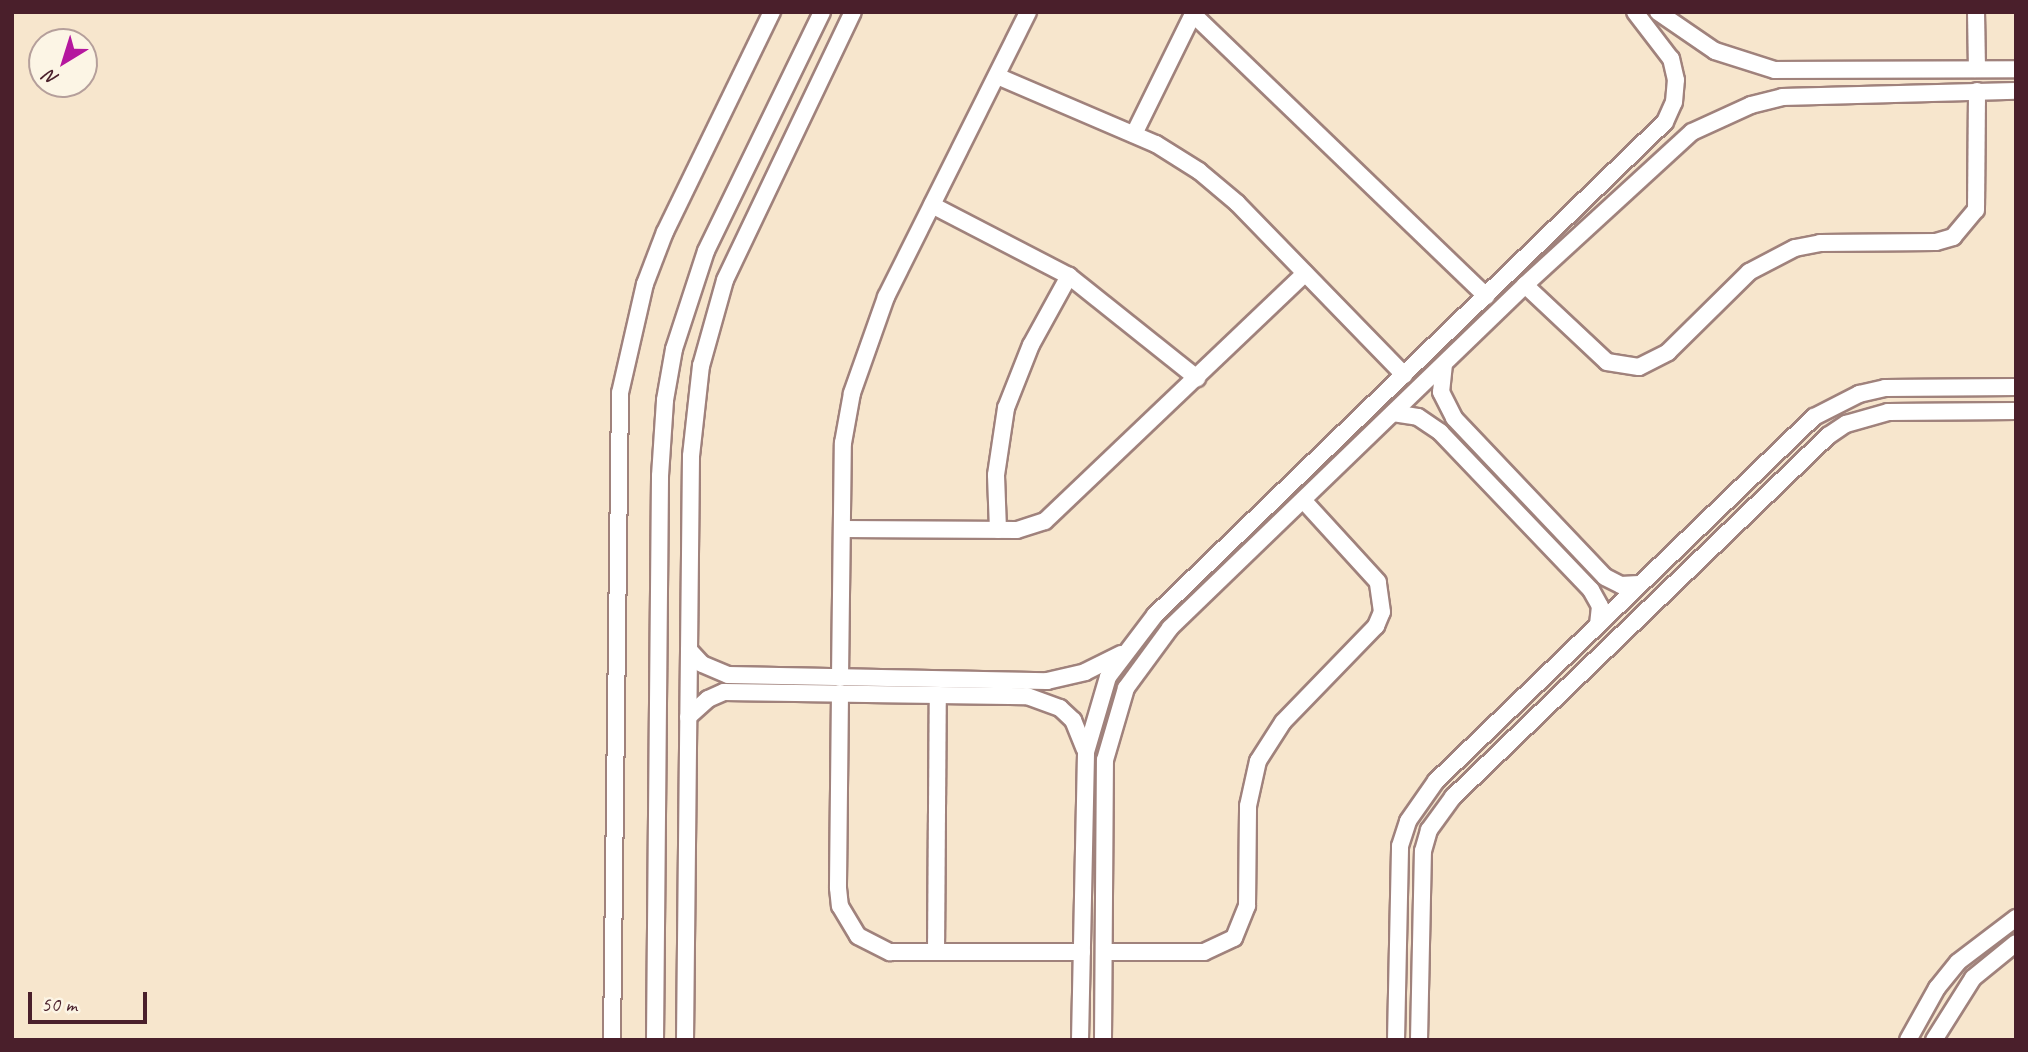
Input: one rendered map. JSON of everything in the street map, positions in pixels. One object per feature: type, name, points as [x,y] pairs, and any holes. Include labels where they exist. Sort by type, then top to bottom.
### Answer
[{"type":"street","points":[[612,1040],[620,393],[633,324],[665,232],[772,12]]},
{"type":"street","points":[[654,1040],[660,476],[665,400],[674,349],[706,251],[822,12]]},
{"type":"street","points":[[685,1040],[691,445],[701,366],[711,322],[725,280],[853,12]]},
{"type":"street","points":[[1028,12],[866,344],[852,393],[843,443],[840,905],[858,936],[873,946],[890,951],[1082,952]]},
{"type":"street","points":[[1080,1040],[1086,752],[1097,701],[1121,654],[1155,615],[1665,122],[1674,102],[1676,80],[1671,59],[1635,12]]},
{"type":"street","points":[[1658,12],[1714,51],[1775,70],[2016,69]]},
{"type":"street","points":[[1976,12],[1977,69]]},
{"type":"street","points":[[1133,134],[1193,13],[1486,296]]},
{"type":"street","points":[[996,76],[1178,156],[1219,186],[1404,375]]},
{"type":"street","points":[[1525,285],[1606,362],[1639,367],[1668,352],[1749,272],[1771,258],[1820,243],[1936,242],[1953,237],[1976,210],[1977,91]]},
{"type":"street","points":[[1103,1040],[1105,760],[1126,688],[1170,628],[1666,151],[1720,117],[1751,105],[1814,93],[2016,91]]},
{"type":"street","points":[[932,205],[1069,276],[1197,378]]},
{"type":"street","points":[[842,529],[998,530],[1032,527],[1057,513],[1305,273]]},
{"type":"street","points":[[998,530],[996,475],[1006,408],[1031,345],[1069,276]]},
{"type":"street","points":[[1444,364],[1441,392],[1454,418],[1605,577],[1621,585],[1639,584]]},
{"type":"street","points":[[1396,1040],[1398,870],[1408,821],[1436,780],[1796,432],[1835,403],[1885,388],[2016,387]]},
{"type":"street","points":[[1419,1040],[1423,851],[1440,812],[1453,797],[1828,436],[1846,424],[1888,412],[2016,411]]},
{"type":"street","points":[[1393,414],[1419,417],[1440,432],[1591,590],[1600,606],[1598,624]]},
{"type":"street","points":[[1105,952],[1204,953],[1234,938],[1247,906],[1248,806],[1258,761],[1283,722],[1376,626],[1382,604],[1378,582],[1303,500]]},
{"type":"street","points":[[689,650],[702,664],[728,675],[938,695],[1045,700],[1073,720],[1086,752]]},
{"type":"street","points":[[688,717],[700,704],[724,692],[840,685],[1046,681],[1085,671],[1121,654]]},
{"type":"street","points":[[936,952],[938,695]]},
{"type":"street","points":[[1908,1040],[1937,989],[1958,962],[2016,918]]},
{"type":"street","points":[[1934,1040],[1973,978],[2016,943]]}]
